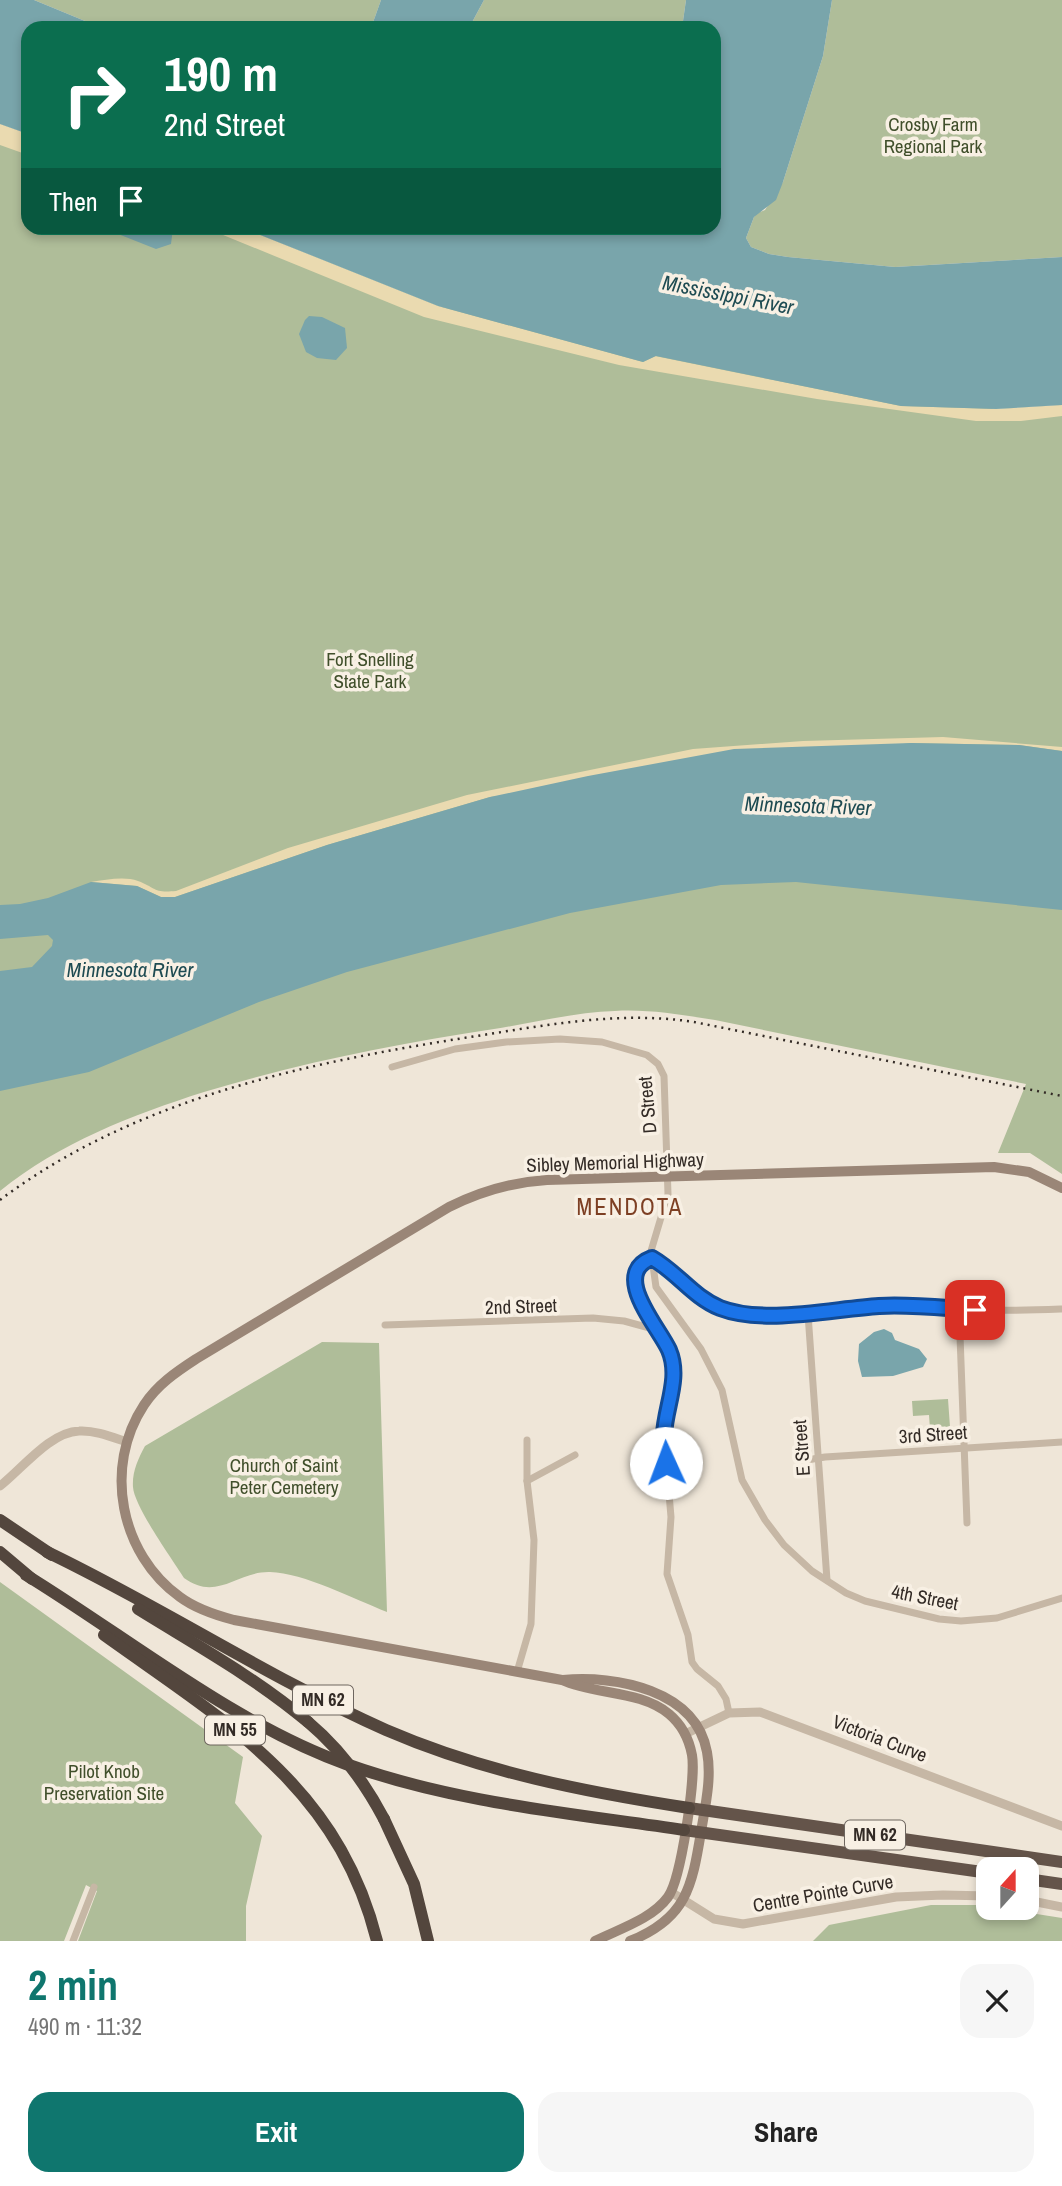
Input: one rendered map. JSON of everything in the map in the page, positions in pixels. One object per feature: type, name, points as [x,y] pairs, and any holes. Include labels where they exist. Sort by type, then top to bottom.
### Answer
[{"type":"highway","name":"MN 55","points":[[0,1520],[287,1704],[328,1741],[357,1776],[404,1858],[414,1884],[428,1941]]},
{"type":"highway","name":"MN 55","points":[[0,1552],[97,1630],[238,1732],[288,1777],[316,1811],[341,1849],[364,1900],[377,1941]]},
{"type":"highway","name":"MN 62","points":[[47,1552],[332,1705],[404,1737],[470,1761],[537,1781],[589,1792],[1062,1862]]},
{"type":"highway","name":"MN 62","points":[[26,1575],[239,1712],[290,1740],[399,1782],[456,1796],[976,1871]]},
{"type":"highway","points":[[1040,1881],[1062,1884]]},
{"type":"main road","name":"Sibley Memorial Highway","points":[[562,1680],[234,1620],[211,1614],[190,1604],[170,1590],[152,1570],[138,1551],[129,1529],[121,1470],[127,1442],[145,1403],[161,1384],[180,1369],[463,1200],[498,1187],[527,1182],[994,1167],[1029,1172],[1062,1188]]},
{"type":"main road","points":[[562,1680],[582,1678],[636,1686],[654,1692],[680,1707],[698,1728],[705,1744],[709,1765],[705,1811],[694,1876],[678,1909],[660,1926],[630,1941]]},
{"type":"main road","points":[[562,1680],[580,1688],[655,1705],[674,1719],[685,1734],[693,1762],[680,1868],[671,1892],[650,1914],[595,1941]]},
{"type":"street","name":"D Street","points":[[392,1067],[455,1049],[506,1042],[560,1039],[602,1042],[647,1055],[658,1064],[664,1076],[668,1194],[653,1243],[652,1258],[644,1261],[636,1270],[636,1292],[670,1351],[674,1374],[664,1435],[671,1517],[667,1574],[688,1635],[692,1662],[718,1686],[726,1699],[729,1713]]},
{"type":"street","points":[[652,1258],[678,1275],[696,1295],[721,1308],[751,1315],[807,1314],[880,1306],[1062,1309]]},
{"type":"street","name":"4th Street","points":[[652,1258],[656,1287],[701,1349],[722,1390],[742,1480],[750,1497],[784,1545],[802,1562],[827,1580],[865,1601],[939,1619],[961,1621],[997,1618],[1062,1598]]},
{"type":"street","points":[[959,1309],[967,1523]]},
{"type":"street","name":"E Street","points":[[807,1314],[827,1580]]},
{"type":"street","name":"2nd Street","points":[[385,1325],[593,1318],[624,1321],[657,1329]]},
{"type":"street","points":[[0,1486],[60,1436],[78,1431],[97,1433],[127,1442]]},
{"type":"street","points":[[517,1672],[531,1624],[534,1540],[527,1480],[527,1440]]},
{"type":"street","name":"3rd Street","points":[[807,1460],[1062,1442]]},
{"type":"street","points":[[527,1480],[575,1455]]},
{"type":"street","name":"Victoria Curve","points":[[685,1734],[729,1713],[749,1711],[769,1714],[1062,1826]]},
{"type":"street","points":[[74,1941],[94,1887]]},
{"type":"street","name":"Centre Pointe Curve","points":[[671,1892],[714,1919],[743,1924],[897,1897],[976,1896]]},
{"type":"street","points":[[1040,1903],[1062,1907]]},
{"type":"green space","points":[[34,0],[381,0],[374,21],[85,21]]},
{"type":"green space","points":[[484,0],[686,0],[683,21],[473,21]]},
{"type":"green space","name":"Crosby Farm Regional Park","points":[[832,0],[1062,0],[1062,257],[895,267],[788,257],[751,247],[746,238],[754,217],[765,210],[783,182],[823,56]]},
{"type":"green space","name":"Fort Snelling State Park","points":[[0,124],[21,132],[21,235],[260,235],[438,306],[996,409],[1062,405],[1062,1174],[1030,1153],[998,1153],[1026,1084],[715,1020],[628,1011],[570,1016],[421,1041],[312,1063],[204,1092],[97,1132],[47,1159],[0,1191]]},
{"type":"green space","name":"Church of Saint Peter Cemetery","points":[[322,1342],[379,1343],[387,1612],[313,1582],[283,1573],[258,1573],[217,1586],[196,1585],[184,1578],[146,1519],[135,1496],[135,1471],[145,1446]]},
{"type":"green space","points":[[948,1399],[950,1427],[930,1429],[929,1415],[913,1416],[912,1401]]},
{"type":"green space","name":"Pilot Knob Preservation Site","points":[[0,1582],[243,1757],[235,1803],[262,1836],[246,1906],[246,1941],[78,1941],[97,1891],[86,1885],[64,1941],[0,1941]]},
{"type":"green space","points":[[931,1905],[976,1905],[976,1920],[1040,1920],[1040,1915],[1062,1918],[1062,1941],[813,1941],[829,1925]]},
{"type":"sand","points":[[0,124],[21,132],[21,152],[0,145]]},
{"type":"sand","points":[[223,235],[260,235],[438,306],[643,362],[655,356],[901,406],[996,409],[1062,405],[1062,416],[1021,421],[976,421],[817,399],[619,365],[424,317]]},
{"type":"sand","points":[[943,737],[1062,747],[1062,751],[1019,745],[911,743],[490,797],[327,845],[175,897],[161,897],[137,886],[91,882],[127,879],[138,881],[158,891],[176,891],[288,848],[467,795],[693,749],[803,741]]},
{"type":"water","points":[[0,0],[34,0],[85,21],[21,21],[21,132],[0,124]]},
{"type":"water","points":[[381,0],[484,0],[473,21],[374,21]]},
{"type":"water","name":"Mississippi River","points":[[686,0],[832,0],[823,56],[783,182],[776,200],[754,217],[746,238],[751,247],[788,257],[895,267],[1062,257],[1062,405],[996,409],[901,406],[656,356],[643,362],[438,306],[260,235],[721,235],[721,21],[683,21]]},
{"type":"water","points":[[121,235],[172,235],[171,244],[156,249]]},
{"type":"water","points":[[309,316],[322,317],[345,328],[347,348],[336,360],[317,358],[306,352],[299,334]]},
{"type":"water","name":"Minnesota River","points":[[911,743],[1019,745],[1062,751],[1062,910],[796,882],[721,885],[570,913],[347,972],[259,1002],[89,1072],[0,1091],[0,971],[32,967],[52,946],[53,940],[48,935],[0,939],[0,905],[48,898],[91,882],[137,886],[161,897],[175,897],[327,845],[490,797],[734,749]]},
{"type":"water","points":[[884,1329],[892,1333],[895,1340],[919,1349],[927,1359],[923,1367],[893,1376],[862,1377],[858,1361],[859,1344],[874,1332]]},
{"type":"railway","points":[[0,1200],[53,1164],[110,1134],[169,1109],[230,1088],[356,1057],[588,1020],[641,1018],[694,1022],[1062,1096]]},
{"type":"district","name":"MENDOTA","points":[[630,1207]]},
{"type":"route","points":[[666,1463],[664,1435],[674,1374],[670,1351],[636,1292],[636,1270],[644,1261],[652,1258],[678,1275],[696,1295],[721,1308],[751,1315],[807,1314],[880,1306],[975,1310]]}]
